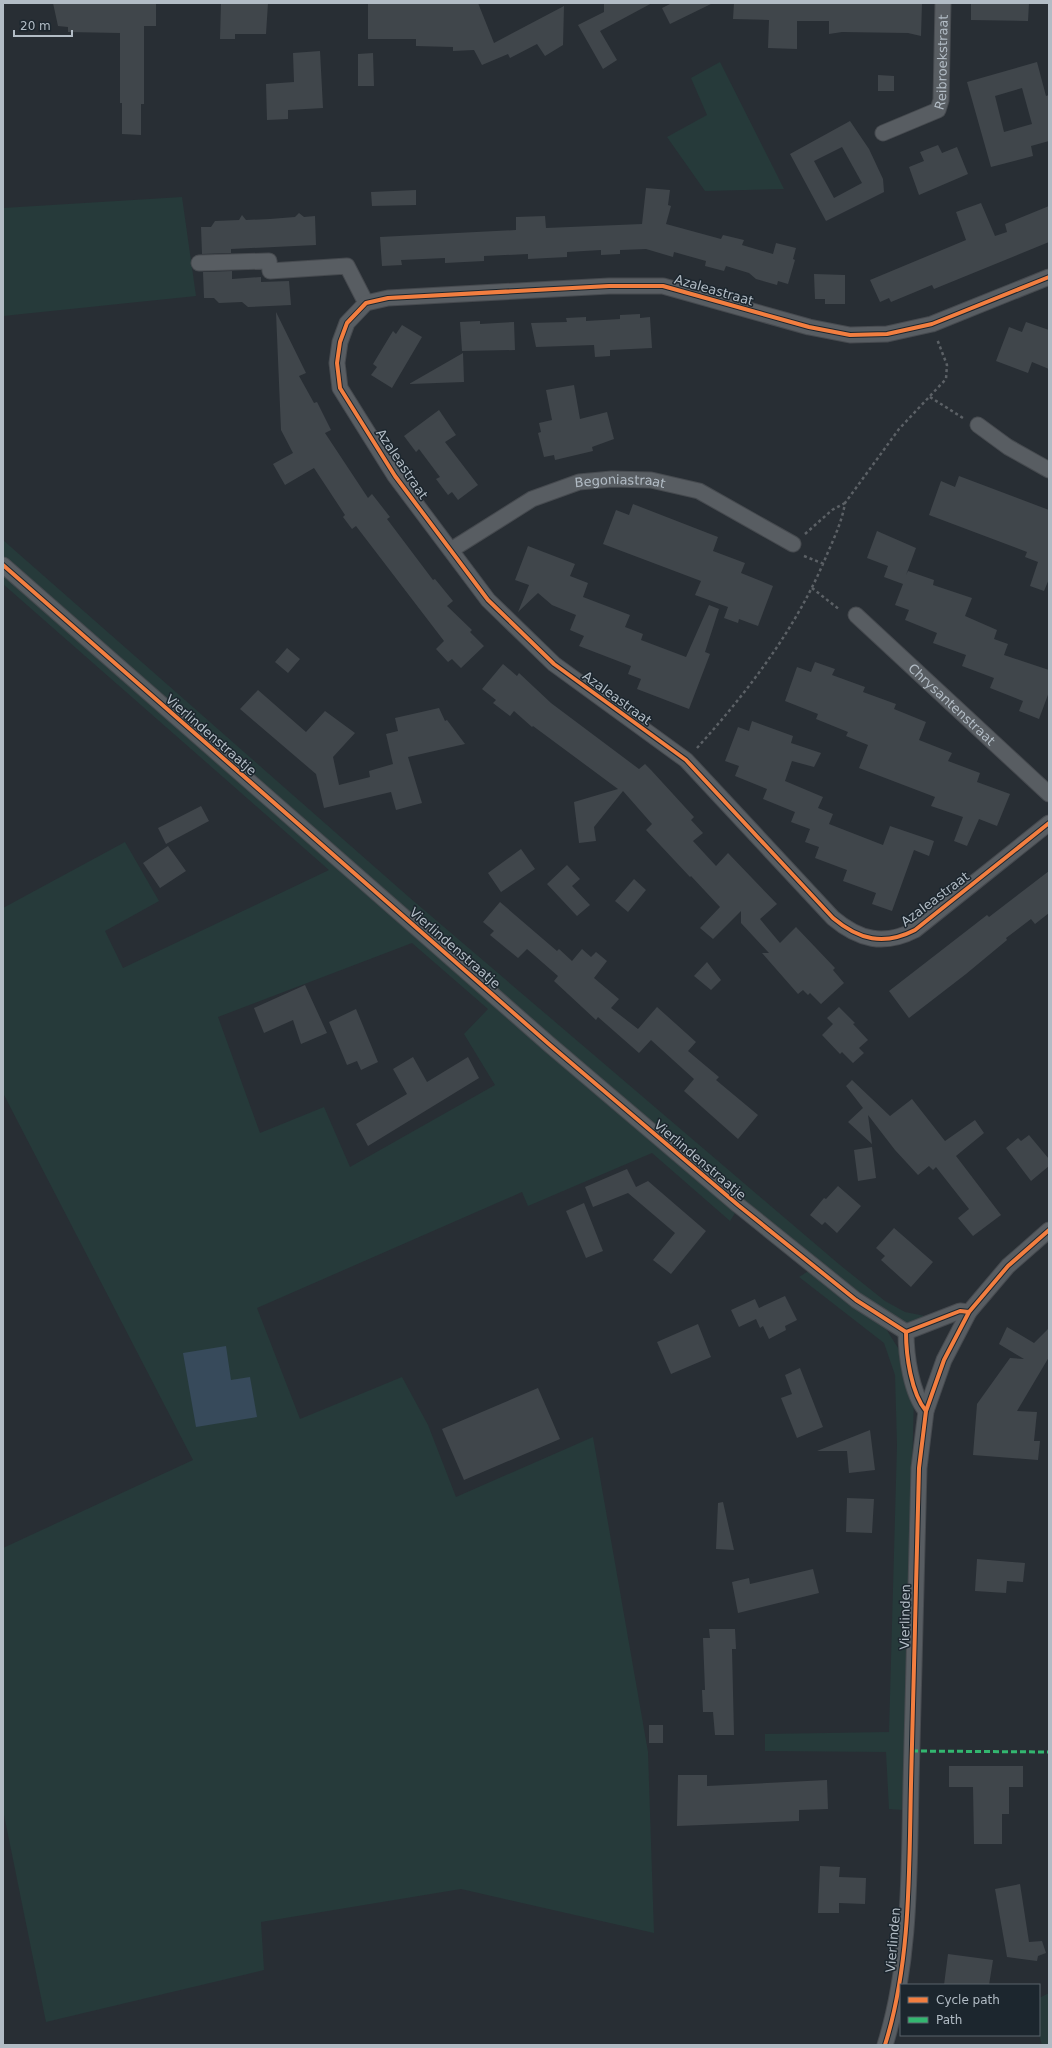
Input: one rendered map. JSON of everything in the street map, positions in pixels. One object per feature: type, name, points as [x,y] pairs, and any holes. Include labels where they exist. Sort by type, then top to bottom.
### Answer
[{"type":"street","name":"Reibroekstraat","points":[[883,133],[938,110],[941,100],[942,3]]},
{"type":"street","points":[[198,263],[269,262],[270,270],[347,266],[366,303]]},
{"type":"street","name":"Azaleastraat","points":[[1049,277],[932,324],[887,334],[850,335],[809,327],[663,286],[609,286],[388,298],[366,303],[347,323],[340,342],[337,363],[340,388],[395,476],[488,600],[554,664],[686,760],[834,918],[848,930],[865,937],[884,939],[900,938],[915,930],[1049,824]]},
{"type":"street","points":[[978,425],[1008,447],[1049,470]]},
{"type":"street","name":"Begoniastraat","points":[[451,550],[532,499],[579,482],[612,478],[651,480],[699,491],[793,544]]},
{"type":"street","name":"Vierlindenstraatje","points":[[3,565],[544,1039],[738,1205],[856,1300],[906,1332]]},
{"type":"street","name":"Chrysantenstraat","points":[[856,615],[1049,794]]},
{"type":"street","name":"Vierlinden","points":[[885,2045],[898,1988],[905,1935],[909,1868],[919,1468],[926,1411],[944,1360],[969,1312],[1008,1266],[1049,1230]]},
{"type":"street","points":[[926,1411],[920,1403],[906,1353],[906,1332],[960,1311],[969,1312]]},
{"type":"path","points":[[686,760],[718,725],[779,646],[812,588],[842,517],[845,503],[899,429],[946,379],[947,364],[932,324]]},
{"type":"path","points":[[930,397],[950,411],[978,425]]},
{"type":"path","points":[[793,544],[832,510],[845,503]]},
{"type":"path","points":[[812,588],[841,610],[856,615]]},
{"type":"green space","points":[[720,62],[784,189],[705,191],[667,137],[707,115],[691,78]]},
{"type":"green space","points":[[182,197],[196,296],[3,316],[3,208]]},
{"type":"green space","points":[[3,540],[410,898],[840,1265],[885,1301],[905,1312],[925,1316],[917,1322],[905,1322],[875,1305],[743,1201],[730,1221],[652,1153],[528,1206],[522,1192],[257,1308],[300,1419],[402,1377],[428,1425],[456,1497],[593,1437],[648,1752],[654,1933],[461,1889],[261,1922],[264,1970],[46,2022],[3,1810],[3,1548],[193,1460],[3,1093],[3,908],[125,842],[159,901],[105,931],[123,968],[329,870],[3,584]],"holes":[[[412,943],[488,1009],[464,1034],[495,1085],[350,1167],[324,1107],[260,1133],[218,1017]]]},
{"type":"green space","points":[[810,1270],[883,1324],[903,1356],[914,1396],[903,1810],[889,1809],[886,1752],[765,1751],[765,1734],[889,1732],[897,1445],[895,1375],[884,1343],[799,1277]]},
{"type":"green space","points":[[1049,1993],[1049,2045],[1042,2045],[1039,2036],[1040,1998]]},
{"type":"water","points":[[226,1346],[231,1380],[250,1377],[257,1417],[196,1427],[183,1353]]},
{"type":"building","points":[[53,3],[156,3],[156,26],[144,26],[144,104],[141,104],[141,135],[122,134],[122,103],[120,103],[120,33],[68,32],[68,27],[58,26]]},
{"type":"building","points":[[221,3],[268,3],[266,34],[235,34],[235,39],[220,39]]},
{"type":"building","points":[[368,3],[478,3],[494,43],[564,6],[563,45],[545,56],[537,44],[510,58],[508,54],[482,65],[474,50],[453,51],[453,47],[416,46],[416,39],[368,39]]},
{"type":"building","points":[[604,3],[652,3],[600,31],[617,60],[603,69],[578,25],[604,12]]},
{"type":"building","points":[[672,3],[713,3],[670,24],[662,8]]},
{"type":"building","points":[[734,3],[922,3],[921,36],[908,33],[842,32],[829,34],[829,21],[797,21],[797,49],[768,48],[769,20],[733,19]]},
{"type":"building","points":[[971,3],[1029,3],[1028,21],[971,20]]},
{"type":"building","points":[[320,51],[323,108],[288,110],[288,119],[267,120],[266,84],[294,82],[293,53]]},
{"type":"building","points":[[373,53],[374,86],[358,86],[358,54]]},
{"type":"building","points":[[1037,62],[1046,96],[1049,95],[1049,141],[1031,146],[1033,156],[991,167],[967,82]],"holes":[[[1022,88],[1032,124],[1004,132],[995,96]]]},
{"type":"building","points":[[878,75],[894,76],[894,91],[878,91]]},
{"type":"building","points":[[850,121],[869,149],[883,179],[884,192],[826,221],[790,154]],"holes":[[[842,147],[862,183],[834,198],[814,161]]]},
{"type":"building","points":[[938,145],[942,153],[957,147],[968,174],[919,195],[909,167],[924,161],[920,152]]},
{"type":"building","points":[[646,188],[670,190],[668,205],[671,206],[666,224],[721,239],[723,235],[744,240],[742,245],[773,254],[776,243],[796,248],[793,259],[795,260],[788,284],[778,281],[777,285],[756,279],[749,273],[726,266],[724,271],[705,266],[706,261],[674,252],[673,257],[646,249],[620,250],[620,254],[601,255],[601,250],[567,252],[567,257],[528,259],[528,254],[484,256],[484,261],[445,263],[445,258],[401,260],[402,265],[382,266],[380,237],[516,230],[516,217],[545,216],[546,228],[642,224]]},
{"type":"building","points":[[416,190],[416,205],[372,206],[371,192]]},
{"type":"building","points":[[981,203],[995,236],[1007,232],[1005,224],[1049,206],[1049,242],[934,289],[932,285],[891,302],[889,298],[880,302],[870,280],[966,240],[956,212]]},
{"type":"building","points":[[299,213],[304,217],[315,216],[316,245],[231,249],[231,253],[202,254],[201,227],[211,227],[215,221],[239,220],[242,215],[246,220],[295,217]]},
{"type":"building","points":[[232,271],[232,279],[261,277],[261,282],[289,281],[291,305],[248,307],[242,302],[219,303],[214,298],[204,298],[203,272]]},
{"type":"building","points":[[814,274],[845,275],[845,304],[825,304],[825,299],[815,299]]},
{"type":"building","points":[[276,312],[306,373],[299,376],[314,403],[317,402],[331,430],[325,433],[368,498],[372,494],[390,517],[387,519],[433,580],[435,579],[453,601],[447,606],[472,630],[470,632],[484,646],[461,668],[452,659],[448,662],[436,649],[444,641],[356,526],[352,529],[343,517],[345,515],[314,468],[285,485],[273,464],[293,453],[281,430]]},
{"type":"building","points":[[640,314],[640,318],[650,317],[652,348],[610,350],[610,356],[595,357],[594,345],[536,347],[531,323],[567,322],[566,318],[586,317],[586,321],[620,319],[620,315]]},
{"type":"building","points":[[480,321],[480,324],[514,322],[515,350],[462,351],[460,322]]},
{"type":"building","points":[[1026,322],[1049,330],[1049,369],[1032,362],[1028,373],[996,361],[1009,327],[1022,332]]},
{"type":"building","points":[[402,325],[422,337],[392,388],[371,375],[377,367],[373,364],[393,331],[396,334]]},
{"type":"building","points":[[463,353],[464,382],[409,384]]},
{"type":"building","points":[[574,385],[580,419],[607,412],[614,439],[592,447],[593,451],[555,460],[554,455],[544,457],[538,433],[541,432],[539,423],[552,420],[546,390]]},
{"type":"building","points":[[439,410],[456,435],[445,442],[478,485],[458,500],[452,492],[448,495],[436,479],[440,477],[419,449],[416,452],[404,436]]},
{"type":"building","points":[[959,476],[1049,510],[1049,579],[1044,591],[1030,586],[1038,562],[1025,557],[1027,552],[929,515],[941,481],[955,487]]},
{"type":"building","points":[[633,504],[718,537],[713,551],[745,563],[741,573],[773,586],[758,626],[739,619],[738,623],[724,618],[728,607],[695,595],[701,581],[603,544],[616,510],[629,515]]},
{"type":"building","points":[[877,531],[916,548],[906,575],[908,571],[934,580],[933,585],[972,598],[965,616],[997,630],[994,639],[1008,644],[1004,655],[1049,670],[1049,692],[1039,719],[1019,711],[1023,701],[990,688],[994,678],[962,666],[966,655],[933,643],[937,633],[905,620],[909,610],[895,605],[903,584],[884,577],[888,566],[867,558]]},
{"type":"building","points":[[528,546],[575,564],[570,576],[588,583],[583,597],[630,615],[625,627],[643,634],[641,640],[686,657],[709,605],[719,609],[705,652],[710,654],[689,709],[637,689],[641,679],[628,674],[631,666],[579,646],[584,636],[570,630],[576,615],[552,605],[538,593],[518,612],[529,585],[515,580]]},
{"type":"building","points":[[287,648],[300,659],[288,673],[275,662]]},
{"type":"building","points":[[815,662],[835,669],[832,675],[865,687],[863,692],[896,704],[894,709],[926,722],[919,740],[952,753],[948,761],[980,773],[977,782],[1010,794],[997,826],[979,819],[967,846],[954,841],[963,817],[931,806],[935,797],[859,768],[868,745],[846,736],[848,732],[816,719],[818,714],[785,701],[797,667],[811,672]]},
{"type":"building","points":[[503,664],[517,676],[519,673],[551,703],[639,769],[645,764],[694,817],[691,820],[703,833],[693,841],[716,866],[728,853],[777,904],[760,919],[780,943],[796,927],[835,968],[833,970],[844,983],[821,1004],[810,993],[808,995],[803,990],[798,994],[762,953],[769,953],[741,923],[741,911],[713,939],[700,928],[720,907],[646,830],[652,824],[623,791],[594,827],[596,841],[579,843],[574,802],[618,789],[533,726],[532,727],[514,711],[510,716],[493,703],[496,700],[482,689]]},
{"type":"building","points":[[258,690],[306,732],[325,711],[355,733],[333,757],[339,785],[370,777],[369,771],[393,764],[386,734],[398,731],[395,718],[439,708],[445,721],[447,720],[465,744],[408,757],[422,803],[396,810],[391,792],[324,808],[316,774],[240,709]]},
{"type":"building","points":[[752,721],[793,736],[791,743],[821,753],[814,767],[792,761],[785,781],[823,797],[818,808],[833,814],[829,824],[883,845],[890,826],[934,841],[929,856],[914,850],[892,911],[872,904],[876,893],[843,881],[847,870],[815,858],[819,847],[805,842],[810,829],[791,822],[795,812],[763,799],[767,789],[735,776],[739,766],[725,761],[738,727],[749,731]]},
{"type":"building","points":[[201,806],[209,821],[166,844],[158,828]]},
{"type":"building","points":[[168,846],[186,871],[160,888],[143,863]]},
{"type":"building","points":[[521,849],[535,869],[501,892],[488,873]]},
{"type":"building","points":[[567,865],[580,879],[572,886],[590,905],[577,916],[547,884]]},
{"type":"building","points":[[1049,871],[1049,913],[1035,924],[1031,919],[1006,938],[1007,940],[966,974],[909,1018],[889,991],[987,915],[989,917]]},
{"type":"building","points":[[634,879],[646,890],[628,912],[615,901]]},
{"type":"building","points":[[500,902],[557,951],[559,949],[572,961],[582,949],[591,957],[596,952],[607,961],[594,978],[619,999],[611,1008],[638,1029],[657,1007],[696,1042],[688,1051],[719,1077],[716,1080],[758,1115],[738,1139],[684,1091],[694,1079],[651,1040],[639,1053],[598,1017],[596,1020],[554,981],[558,976],[527,949],[518,958],[490,935],[494,931],[483,922]]},
{"type":"building","points":[[707,962],[721,980],[711,990],[694,976]]},
{"type":"building","points":[[305,985],[327,1033],[301,1044],[293,1020],[264,1033],[254,1008]]},
{"type":"building","points":[[839,1007],[855,1023],[853,1024],[868,1040],[859,1048],[864,1053],[853,1063],[842,1052],[840,1054],[822,1035],[833,1024],[827,1018]]},
{"type":"building","points":[[356,1009],[378,1062],[361,1070],[357,1061],[347,1065],[329,1022]]},
{"type":"building","points":[[413,1057],[427,1082],[468,1057],[479,1078],[368,1146],[356,1124],[407,1094],[393,1069]]},
{"type":"building","points":[[852,1080],[890,1116],[912,1099],[945,1141],[975,1120],[984,1133],[956,1156],[1001,1215],[973,1236],[958,1218],[969,1209],[936,1167],[933,1170],[929,1166],[918,1175],[895,1150],[868,1115],[872,1144],[848,1122],[863,1108],[846,1086]]},
{"type":"building","points":[[1029,1135],[1049,1159],[1049,1166],[1031,1181],[1006,1148],[1018,1138],[1021,1141]]},
{"type":"building","points":[[872,1147],[876,1178],[858,1181],[854,1150]]},
{"type":"building","points":[[627,1169],[636,1187],[648,1181],[706,1231],[671,1274],[653,1260],[675,1233],[628,1193],[593,1207],[585,1187]]},
{"type":"building","points":[[838,1186],[861,1206],[837,1233],[825,1222],[822,1225],[810,1215],[824,1198],[826,1199]]},
{"type":"building","points":[[584,1203],[603,1251],[586,1258],[566,1211]]},
{"type":"building","points":[[894,1228],[933,1262],[911,1287],[881,1260],[885,1256],[876,1248]]},
{"type":"building","points":[[785,1296],[797,1320],[785,1326],[786,1330],[769,1339],[763,1326],[760,1328],[756,1319],[739,1327],[731,1310],[755,1299],[759,1308]]},
{"type":"building","points":[[698,1324],[711,1357],[671,1374],[657,1342]]},
{"type":"building","points":[[1007,1327],[1034,1343],[1049,1328],[1049,1357],[1017,1411],[1037,1412],[1034,1441],[1040,1441],[1038,1460],[973,1455],[977,1404],[1010,1358],[1024,1359],[999,1344]]},
{"type":"building","points":[[800,1368],[823,1427],[797,1438],[781,1398],[792,1394],[785,1375]]},
{"type":"building","points":[[538,1388],[560,1439],[464,1480],[442,1429]]},
{"type":"building","points":[[870,1430],[875,1470],[849,1473],[847,1451],[817,1451]]},
{"type":"building","points":[[847,1498],[874,1499],[872,1533],[846,1532]]},
{"type":"building","points":[[723,1502],[734,1550],[716,1549],[718,1503]]},
{"type":"building","points":[[977,1559],[1025,1563],[1023,1582],[1007,1581],[1006,1593],[975,1591]]},
{"type":"building","points":[[813,1569],[819,1593],[738,1613],[732,1582],[749,1578],[750,1584]]},
{"type":"building","points":[[709,1629],[735,1629],[736,1649],[732,1649],[734,1735],[715,1735],[713,1712],[703,1712],[702,1690],[705,1690],[703,1638],[710,1638]]},
{"type":"building","points":[[649,1725],[663,1725],[663,1743],[649,1743]]},
{"type":"building","points":[[949,1766],[1023,1766],[1023,1787],[1009,1787],[1009,1814],[1002,1814],[1002,1844],[974,1844],[973,1787],[949,1787]]},
{"type":"building","points":[[678,1775],[707,1775],[707,1786],[827,1780],[828,1809],[799,1810],[799,1821],[677,1826]]},
{"type":"building","points":[[820,1866],[840,1867],[839,1877],[866,1878],[865,1904],[839,1903],[839,1913],[818,1913]]},
{"type":"building","points":[[1020,1884],[1029,1942],[1042,1941],[1046,1953],[1038,1956],[1037,1961],[1007,1957],[995,1889]]},
{"type":"building","points":[[948,1954],[993,1960],[989,1984],[944,1984]]},
{"type":"marked path","points":[[912,1751],[1049,1752]]},
{"type":"cycle path","points":[[1049,277],[932,324],[887,334],[850,335],[809,327],[663,286],[609,286],[388,298],[366,303],[347,323],[340,342],[337,363],[340,388],[395,476],[488,600],[554,664],[686,760],[833,918],[852,931],[862,936],[882,939],[893,938],[915,930],[1049,823]]},
{"type":"cycle path","points":[[3,565],[550,1045],[738,1205],[856,1300],[906,1332]]},
{"type":"cycle path","points":[[885,2045],[894,2014],[900,1981],[907,1916],[910,1850],[919,1468],[926,1411],[944,1360],[969,1312],[1008,1266],[1049,1230]]},
{"type":"cycle path","points":[[906,1332],[960,1311],[969,1312]]},
{"type":"cycle path","points":[[906,1332],[910,1373],[917,1394],[926,1411]]}]
